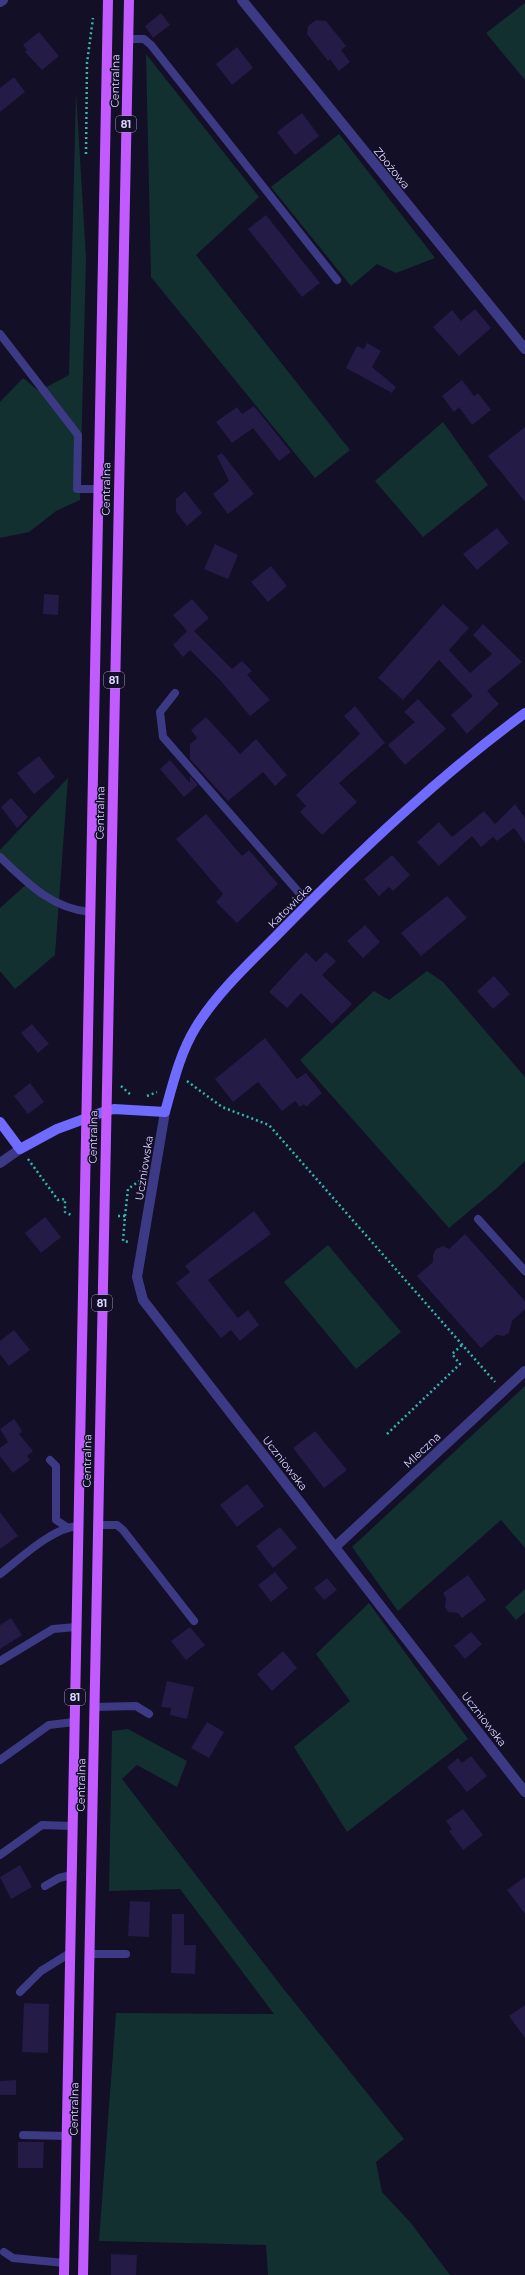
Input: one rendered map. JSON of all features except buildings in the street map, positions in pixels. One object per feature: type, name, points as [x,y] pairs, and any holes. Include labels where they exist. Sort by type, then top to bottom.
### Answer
[{"type":"main road","name":"Centralna","points":[[64,2275],[85,1119],[108,0]]},
{"type":"main road","name":"Centralna","points":[[83,2275],[129,0]]},
{"type":"street","name":"Zbożowa","points":[[242,0],[525,349]]},
{"type":"street","name":"Katowicka","points":[[165,1112],[176,1070],[196,1027],[212,1005],[238,976],[309,904],[431,788],[525,713]]},
{"type":"street","points":[[0,1163],[20,1149],[57,1129],[106,1111],[114,1109],[165,1112]]},
{"type":"street","name":"Uczniowska","points":[[165,1112],[137,1277],[144,1300],[525,1792]]},
{"type":"street","points":[[0,1122],[20,1149]]},
{"type":"street","name":"Mleczna","points":[[335,1547],[525,1371]]},
{"type":"lane","points":[[128,39],[144,39],[151,44],[337,280]]},
{"type":"lane","points":[[0,334],[78,435],[77,490],[98,489]]},
{"type":"lane","points":[[175,692],[160,712],[163,737],[309,904]]},
{"type":"lane","points":[[0,857],[33,888],[53,902],[74,910],[90,912]]},
{"type":"lane","points":[[478,1219],[525,1271]]},
{"type":"lane","points":[[50,1460],[56,1466],[56,1520],[67,1527]]},
{"type":"lane","points":[[98,1524],[117,1525],[123,1530],[194,1621]]},
{"type":"lane","points":[[0,1574],[51,1536],[67,1527],[78,1526]]},
{"type":"lane","points":[[0,1661],[53,1629],[76,1627]]},
{"type":"lane","points":[[94,1707],[136,1706],[149,1714]]},
{"type":"lane","points":[[0,1760],[50,1725],[74,1722]]},
{"type":"lane","points":[[0,1855],[42,1825],[72,1826]]},
{"type":"lane","points":[[45,1886],[59,1878],[71,1875]]},
{"type":"lane","points":[[20,1992],[41,1971],[70,1952]]},
{"type":"lane","points":[[89,1954],[126,1954]]},
{"type":"lane","points":[[23,2135],[67,2136]]},
{"type":"lane","points":[[4,2252],[13,2258],[64,2263]]},
{"type":"path","points":[[86,154],[87,63],[93,16]]},
{"type":"path","points":[[184,1087],[186,1080],[222,1107],[269,1125],[503,1392]]},
{"type":"path","points":[[120,1081],[125,1092],[137,1097]]},
{"type":"path","points":[[142,1098],[150,1096],[162,1086]]},
{"type":"path","points":[[125,1216],[128,1190],[157,1165]]},
{"type":"path","points":[[387,1434],[460,1364],[452,1354],[462,1345]]},
{"type":"green space","points":[[525,3],[525,80],[486,33]]},
{"type":"green space","points":[[146,54],[259,197],[196,255],[350,450],[315,478],[151,277]]},
{"type":"green space","points":[[76,92],[86,257],[80,500],[56,511],[29,532],[0,538],[0,402],[23,378],[39,391],[69,375]]},
{"type":"green space","points":[[339,134],[435,258],[396,273],[377,264],[351,286],[271,187]]},
{"type":"green space","points":[[443,422],[488,485],[423,537],[375,481]]},
{"type":"green space","points":[[68,778],[55,955],[15,989],[0,971],[0,908],[28,883],[0,855],[0,850]]},
{"type":"green space","points":[[427,971],[443,982],[525,1077],[525,1161],[497,1188],[449,1228],[300,1060],[374,991],[389,1000]]},
{"type":"green space","points":[[328,1245],[401,1332],[356,1369],[284,1282]]},
{"type":"green space","points":[[525,1386],[525,1548],[501,1520],[398,1611],[352,1547]]},
{"type":"green space","points":[[525,1589],[525,1612],[516,1620],[505,1607]]},
{"type":"green space","points":[[369,1603],[468,1739],[347,1832],[294,1747],[350,1701],[316,1654]]},
{"type":"green space","points":[[128,1729],[187,1761],[177,1787],[137,1765],[122,1779],[282,1987],[404,2139],[376,2162],[382,2192],[410,2222],[450,2275],[268,2275],[266,2245],[99,2241],[116,2013],[274,2014],[180,1889],[109,1891],[112,1731]]}]
